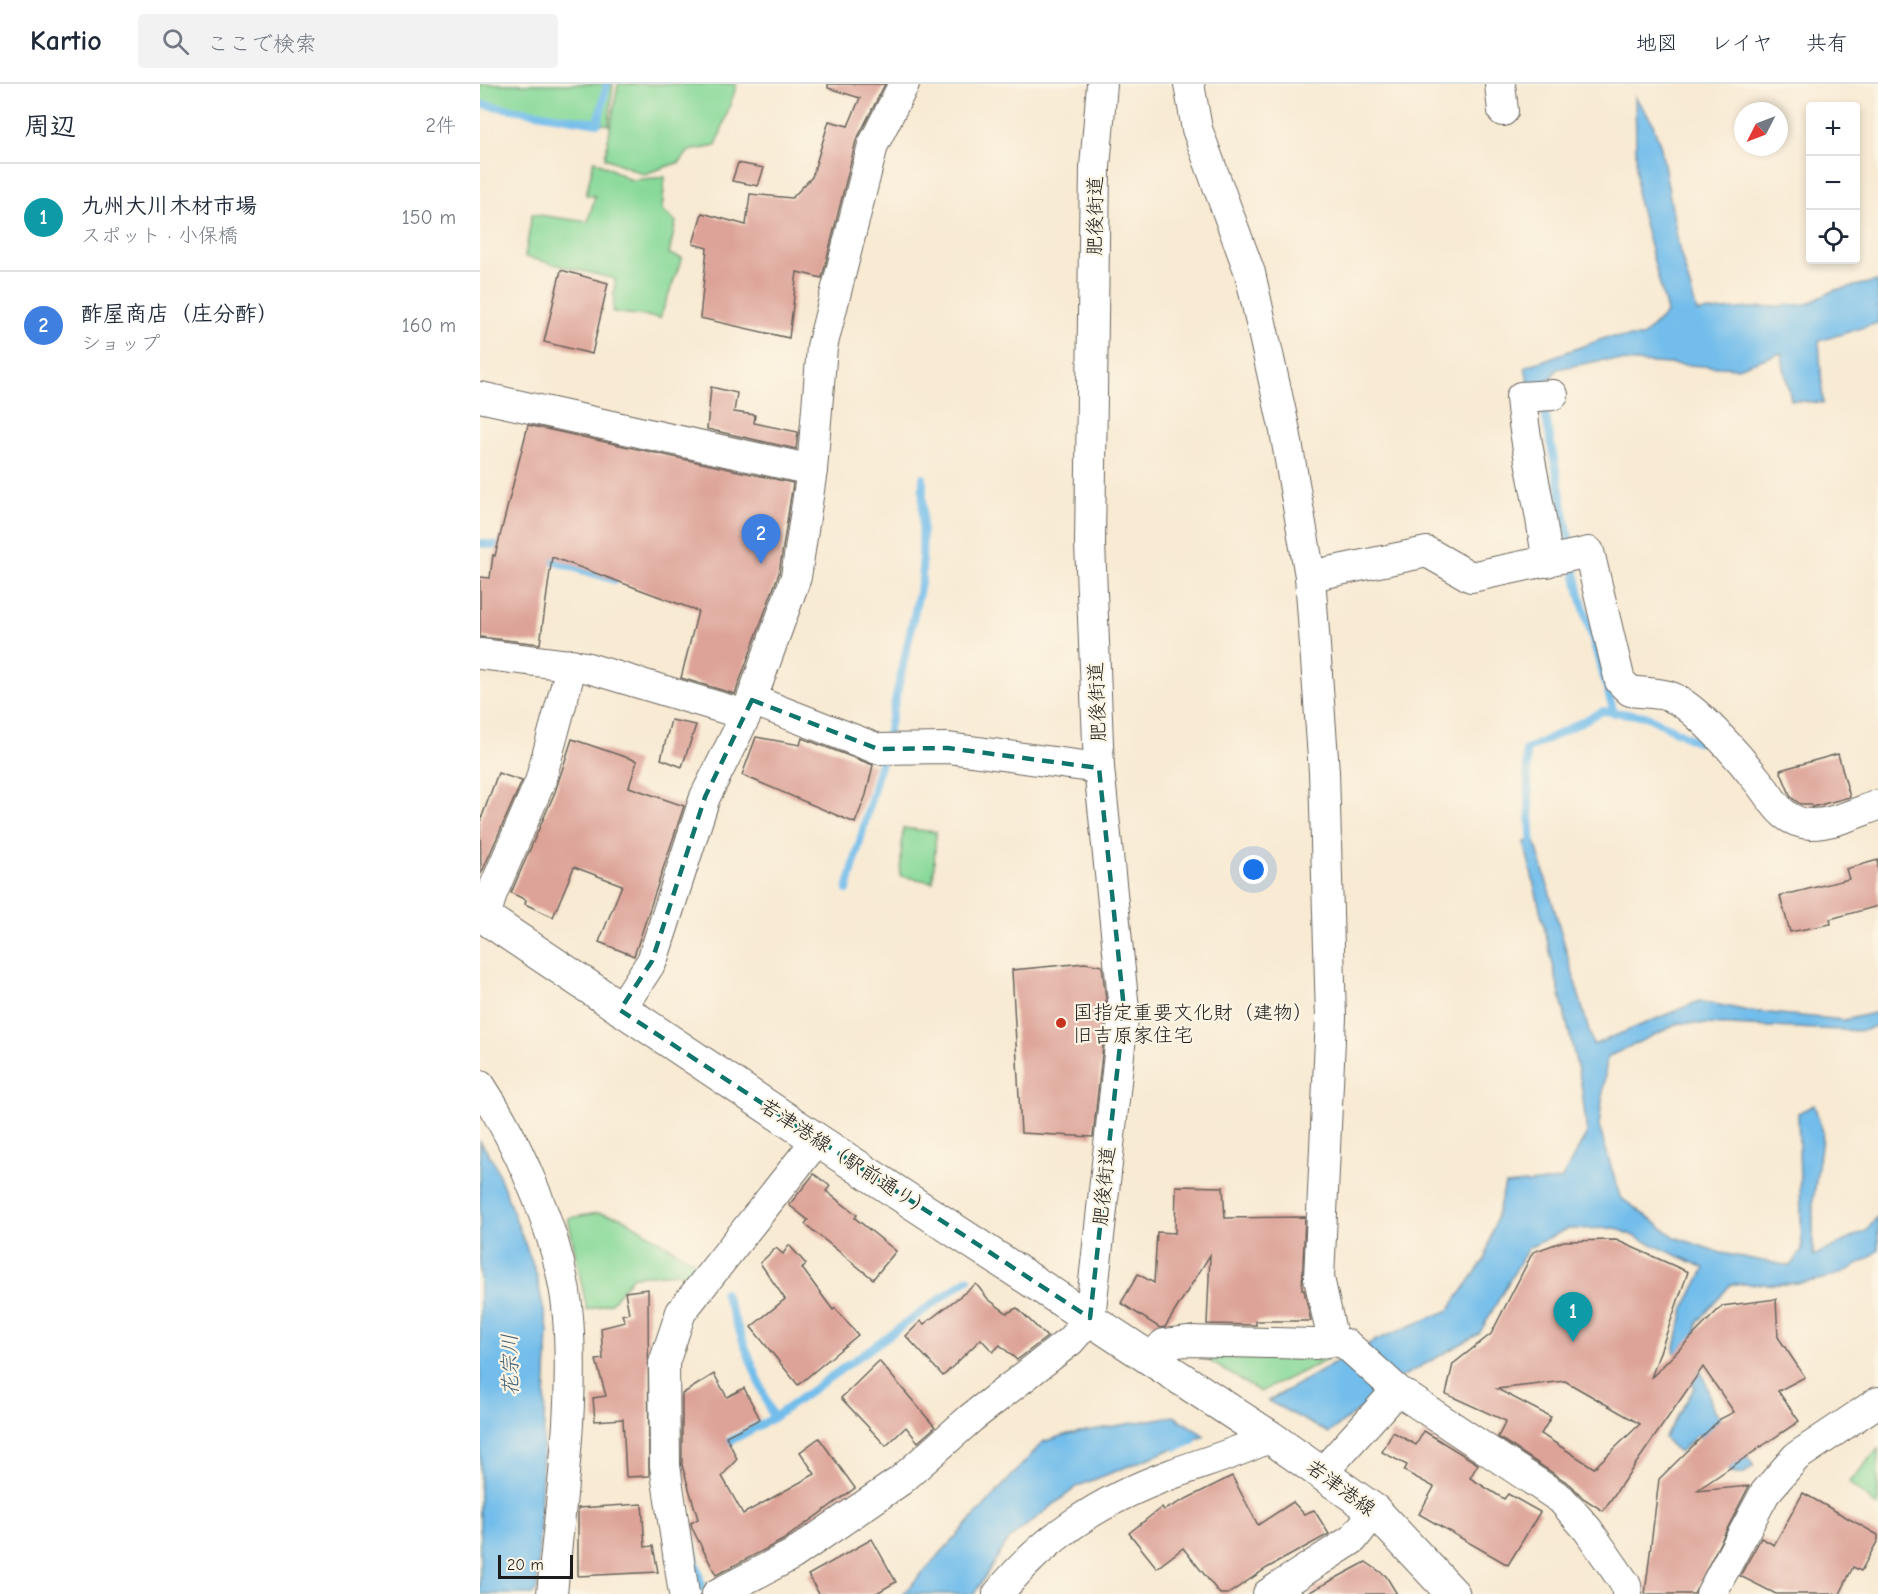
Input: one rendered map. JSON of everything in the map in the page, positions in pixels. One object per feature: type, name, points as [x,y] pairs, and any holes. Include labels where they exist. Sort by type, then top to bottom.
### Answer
[{"type":"main road","name":"若津港線（駅前通り）","points":[[483,916],[620,1010],[1214,1399]]},
{"type":"main road","name":"若津港線","points":[[1214,1399],[1375,1511],[1453,1594]]},
{"type":"street","points":[[620,1010],[652,961],[705,797],[749,707],[796,577],[812,470],[822,347],[873,145],[904,84]]},
{"type":"street","name":"肥後街道","points":[[1090,1318],[1124,1009],[1099,768],[1090,543],[1095,167],[1102,84]]},
{"type":"street","points":[[1189,84],[1197,129],[1250,273],[1285,431],[1310,576],[1324,772],[1331,1018],[1319,1278],[1340,1342],[1397,1390],[1561,1499],[1588,1530],[1626,1585],[1627,1594]]},
{"type":"street","points":[[1545,395],[1521,397],[1524,433],[1544,522],[1562,558]]},
{"type":"street","points":[[480,397],[812,470]]},
{"type":"street","points":[[1310,576],[1427,552],[1471,577],[1589,552],[1620,681],[1630,691],[1671,697],[1695,714],[1758,781],[1772,804],[1791,819],[1811,824],[1834,820],[1878,805]]},
{"type":"street","points":[[480,654],[572,664],[749,707],[884,749],[948,748],[1099,768]]},
{"type":"street","points":[[483,916],[540,782],[572,664]]},
{"type":"street","points":[[480,1085],[527,1174],[555,1249],[568,1316],[568,1408],[552,1594]]},
{"type":"street","points":[[684,1594],[665,1466],[664,1363],[681,1312],[817,1140]]},
{"type":"street","points":[[717,1594],[792,1554],[900,1481],[971,1418],[1070,1341],[1090,1318]]},
{"type":"street","points":[[1152,1358],[1164,1344],[1187,1341],[1315,1344],[1340,1342]]},
{"type":"street","points":[[1322,1473],[1397,1390]]},
{"type":"street","points":[[1711,1594],[1772,1484],[1796,1458],[1878,1402]]},
{"type":"street","points":[[998,1594],[1022,1565],[1053,1536],[1123,1494],[1234,1454],[1261,1431]]},
{"type":"street","points":[[1268,1594],[1353,1539],[1375,1511]]},
{"type":"highlighted area","points":[[752,700],[878,749],[948,748],[1099,768],[1124,1009],[1090,1318],[817,1140],[620,1010],[652,961],[705,797]]},
{"type":"green space","points":[[480,84],[613,84],[609,125],[480,104]]},
{"type":"green space","points":[[618,84],[737,84],[716,146],[689,151],[680,162],[644,174],[605,158]]},
{"type":"green space","points":[[594,160],[631,180],[665,177],[662,210],[676,222],[669,254],[682,258],[660,318],[613,312],[615,279],[525,257],[532,214],[588,222],[595,196],[586,195]]},
{"type":"green space","points":[[903,828],[936,832],[933,882],[900,876]]},
{"type":"green space","points":[[598,1213],[621,1217],[709,1271],[692,1290],[679,1273],[633,1276],[611,1303],[587,1310],[568,1218]]},
{"type":"green space","points":[[1203,1357],[1329,1359],[1260,1392]]},
{"type":"green space","points":[[1878,1449],[1878,1507],[1849,1483]]},
{"type":"water","points":[[1635,97],[1652,121],[1661,148],[1679,248],[1697,312],[1807,304],[1835,290],[1878,281],[1878,323],[1819,341],[1823,403],[1791,400],[1781,353],[1737,368],[1603,360],[1557,369],[1546,387],[1530,388],[1525,367],[1608,337],[1642,337],[1667,312],[1637,196]]},
{"type":"water","points":[[1535,841],[1593,1045],[1699,1001],[1749,1011],[1844,1020],[1878,1012],[1878,1025],[1863,1031],[1680,1023],[1607,1057],[1599,1126],[1620,1197],[1675,1237],[1721,1253],[1790,1266],[1802,1250],[1798,1113],[1814,1105],[1823,1132],[1813,1201],[1813,1256],[1866,1231],[1878,1216],[1878,1251],[1861,1263],[1843,1272],[1808,1282],[1731,1284],[1698,1322],[1691,1355],[1705,1379],[1712,1406],[1754,1466],[1743,1474],[1731,1472],[1698,1434],[1679,1453],[1664,1438],[1695,1387],[1674,1351],[1684,1309],[1705,1268],[1616,1228],[1567,1229],[1528,1248],[1479,1334],[1400,1378],[1329,1433],[1268,1401],[1374,1341],[1449,1310],[1485,1259],[1505,1185],[1561,1180],[1587,1133],[1581,1083],[1524,842]]},
{"type":"water","name":"花宗川","points":[[480,1141],[494,1162],[536,1273],[548,1330],[537,1590],[533,1594],[480,1594]]},
{"type":"water","points":[[1174,1416],[1205,1436],[1078,1486],[1009,1539],[974,1594],[903,1594],[1043,1442],[1068,1434]]},
{"type":"building","points":[[828,84],[885,84],[856,141],[822,278],[797,272],[789,338],[700,318],[707,248],[693,244],[702,213],[746,225],[750,194],[792,198],[812,177],[829,121],[848,126],[860,98],[828,88]]},
{"type":"building","points":[[738,163],[764,168],[758,186],[732,181]]},
{"type":"building","points":[[561,270],[608,283],[592,354],[544,342]]},
{"type":"building","points":[[711,387],[737,393],[734,412],[755,415],[754,423],[798,432],[796,449],[707,429]]},
{"type":"building","points":[[528,425],[793,483],[779,573],[735,694],[681,678],[698,611],[552,557],[540,644],[480,637],[480,577],[490,578],[493,555],[495,556]]},
{"type":"building","points":[[671,720],[696,725],[682,767],[661,759]]},
{"type":"building","points":[[756,737],[800,745],[802,738],[873,765],[866,795],[855,823],[742,775]]},
{"type":"building","points":[[572,739],[637,761],[629,787],[684,806],[634,956],[599,942],[622,885],[574,867],[553,917],[525,904],[526,900],[511,893],[555,792]]},
{"type":"building","points":[[1838,754],[1850,797],[1812,807],[1811,804],[1800,804],[1791,797],[1780,770]]},
{"type":"building","points":[[498,773],[522,781],[481,874],[480,822]]},
{"type":"building","points":[[1878,860],[1878,906],[1830,919],[1831,924],[1790,932],[1780,896],[1849,879],[1846,869]]},
{"type":"building","name":"国指定重要文化財（建物） 旧吉原家住宅","points":[[1085,963],[1102,966],[1107,1009],[1093,1137],[1021,1133],[1012,970]]},
{"type":"building","points":[[814,1174],[830,1186],[826,1191],[857,1215],[855,1218],[896,1251],[873,1279],[805,1224],[808,1220],[789,1205]]},
{"type":"building","points":[[1176,1186],[1223,1187],[1225,1218],[1305,1217],[1302,1290],[1304,1290],[1311,1321],[1256,1321],[1256,1325],[1207,1324],[1210,1255],[1165,1327],[1160,1328],[1121,1303],[1138,1274],[1154,1283],[1157,1232],[1175,1233]]},
{"type":"building","points":[[1616,1240],[1688,1272],[1651,1378],[1722,1306],[1776,1299],[1778,1337],[1805,1377],[1778,1391],[1799,1421],[1696,1491],[1749,1486],[1694,1594],[1645,1594],[1659,1479],[1720,1419],[1734,1412],[1703,1367],[1603,1511],[1583,1498],[1571,1485],[1498,1437],[1506,1421],[1446,1394],[1453,1364],[1491,1334],[1533,1252],[1564,1241]],"holes":[[[1565,1381],[1640,1424],[1594,1468],[1541,1434],[1551,1417],[1497,1389]]]},
{"type":"building","points":[[789,1245],[806,1264],[802,1268],[833,1310],[835,1308],[858,1335],[798,1385],[751,1327],[785,1299],[760,1263],[776,1248],[783,1254]]},
{"type":"building","points":[[976,1284],[988,1299],[1007,1313],[1017,1308],[1047,1337],[1017,1360],[1000,1345],[993,1352],[981,1339],[943,1376],[906,1336],[921,1321],[924,1324]]},
{"type":"building","points":[[648,1289],[649,1476],[626,1477],[623,1419],[595,1421],[593,1398],[606,1396],[596,1360],[603,1359],[601,1328],[625,1322],[622,1315],[629,1313],[625,1292]]},
{"type":"building","points":[[879,1361],[935,1427],[918,1442],[906,1427],[886,1446],[841,1398]]},
{"type":"building","points":[[714,1374],[727,1397],[744,1388],[760,1419],[726,1436],[737,1459],[722,1476],[743,1514],[815,1474],[800,1452],[819,1438],[855,1488],[783,1540],[716,1575],[692,1528],[691,1523],[698,1519],[682,1465],[682,1394]]},
{"type":"building","points":[[1424,1431],[1478,1464],[1470,1478],[1504,1499],[1508,1494],[1540,1512],[1508,1565],[1419,1514],[1434,1487],[1404,1471],[1407,1465],[1382,1452],[1393,1432],[1416,1445]]},
{"type":"building","points":[[1232,1476],[1258,1525],[1293,1502],[1304,1514],[1314,1510],[1329,1534],[1267,1568],[1228,1594],[1220,1594],[1183,1548],[1157,1568],[1129,1533],[1162,1507],[1164,1510]]},
{"type":"building","points":[[1803,1493],[1878,1535],[1878,1540],[1861,1571],[1853,1567],[1840,1594],[1776,1594],[1740,1576],[1761,1538],[1774,1545]]},
{"type":"building","points":[[642,1504],[645,1547],[653,1546],[658,1572],[578,1576],[578,1508]]},
{"type":"building","points":[[872,1539],[896,1582],[875,1594],[819,1594],[808,1575]]},
{"type":"building","points":[[1366,1562],[1386,1576],[1397,1594],[1306,1594]]},
{"type":"waterway","points":[[480,104],[598,123],[607,84]]},
{"type":"waterway","points":[[1543,401],[1571,549]]},
{"type":"waterway","points":[[886,742],[922,579],[923,478]]},
{"type":"waterway","points":[[480,543],[507,547]]},
{"type":"waterway","points":[[542,558],[615,580]]},
{"type":"waterway","points":[[1573,561],[1580,595],[1614,713]]},
{"type":"waterway","points":[[1532,849],[1526,750],[1603,711],[1646,716],[1698,742]]},
{"type":"waterway","points":[[847,890],[883,754]]},
{"type":"waterway","points":[[721,1446],[773,1418],[968,1279]]},
{"type":"waterway","points":[[724,1292],[773,1418]]},
{"type":"waterway","points":[[1177,1447],[1192,1441]]},
{"type":"waterway","points":[[689,1533],[702,1588]]},
{"type":"place","name":"酢屋商店（庄分酢）","points":[[761,564]]},
{"type":"place","name":"国指定重要文化財（建物） 旧吉原家住宅","points":[[1061,1023]]},
{"type":"place","name":"九州大川木材市場","points":[[1573,1342]]}]
